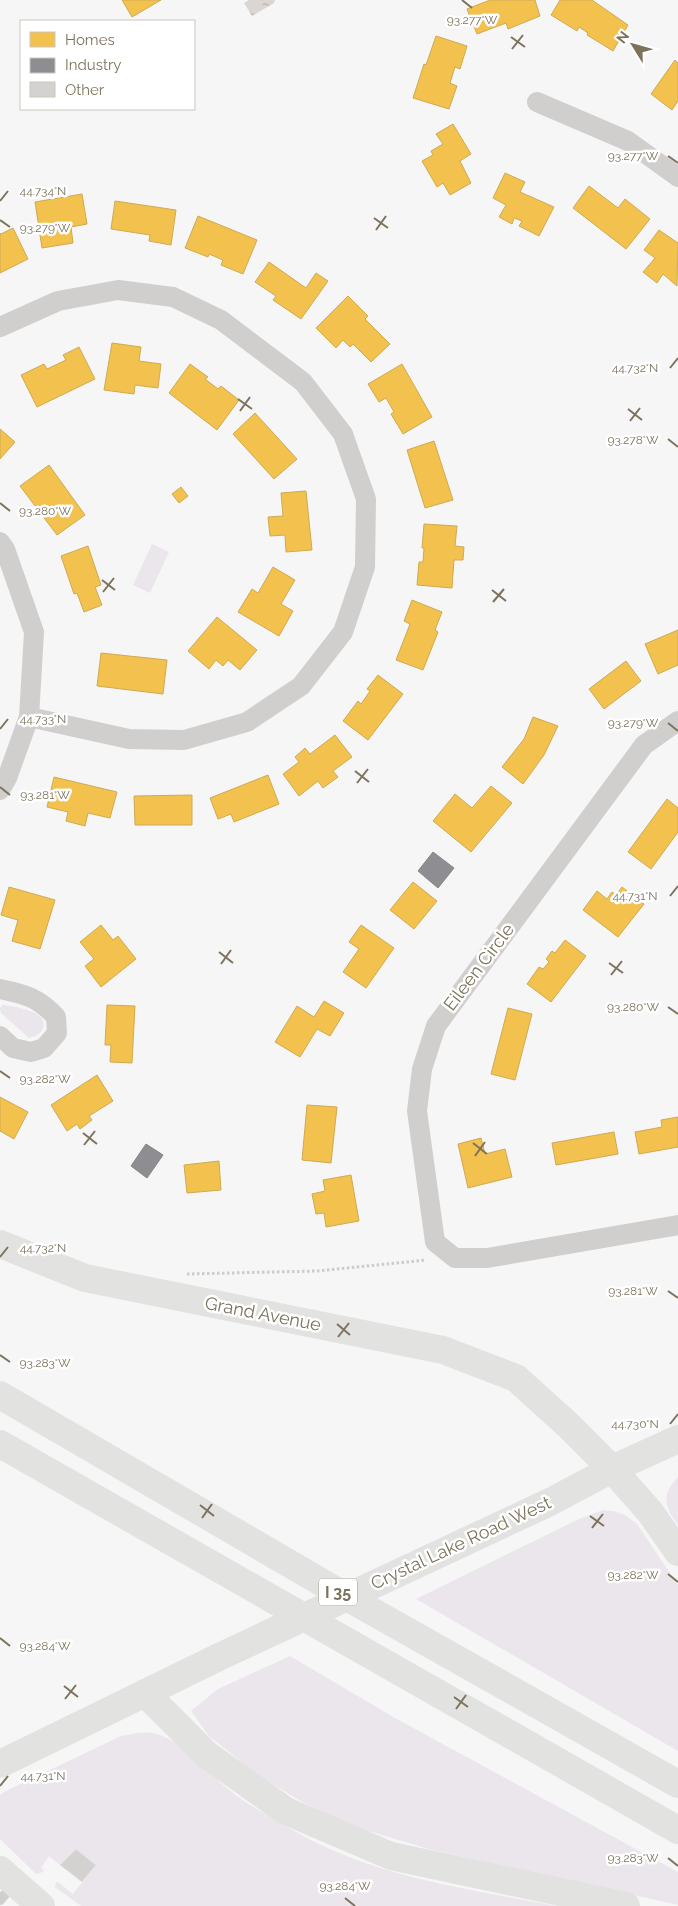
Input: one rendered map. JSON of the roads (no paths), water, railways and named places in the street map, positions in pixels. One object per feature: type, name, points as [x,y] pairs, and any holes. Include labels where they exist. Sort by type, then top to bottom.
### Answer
[{"type":"main road","name":"Grand Avenue","points":[[0,1244],[85,1278],[443,1350],[516,1378],[569,1426],[612,1469],[650,1512],[678,1552]]},
{"type":"main road","name":"I 35","points":[[0,1395],[343,1595],[678,1784]]},
{"type":"main road","name":"Crystal Lake Road West","points":[[0,1764],[221,1656],[550,1502],[612,1469],[678,1438]]},
{"type":"main road","name":"I 35","points":[[0,1444],[678,1830]]},
{"type":"main road","points":[[145,1693],[207,1755],[286,1811],[391,1856],[626,1906]]},
{"type":"main road","points":[[5,1884],[41,1906]]},
{"type":"street","points":[[537,102],[628,141],[678,177]]},
{"type":"street","points":[[0,327],[58,301],[118,290],[173,297],[221,320],[303,382],[343,434],[366,499],[365,567],[343,632],[301,686],[247,722],[184,740],[129,738],[29,717]]},
{"type":"street","points":[[0,542],[5,549],[34,632],[29,717],[7,778],[0,790]]},
{"type":"street","name":"Eileen Circle","points":[[678,721],[644,745],[436,1026],[422,1069],[417,1111],[435,1242],[451,1255],[487,1258],[678,1226]]},
{"type":"street","points":[[0,989],[21,993],[44,1004],[56,1017],[57,1032],[44,1048],[31,1052],[13,1048],[0,1036]]},
{"type":"water","points":[[249,0],[275,0],[274,3],[252,16],[244,3]]}]
